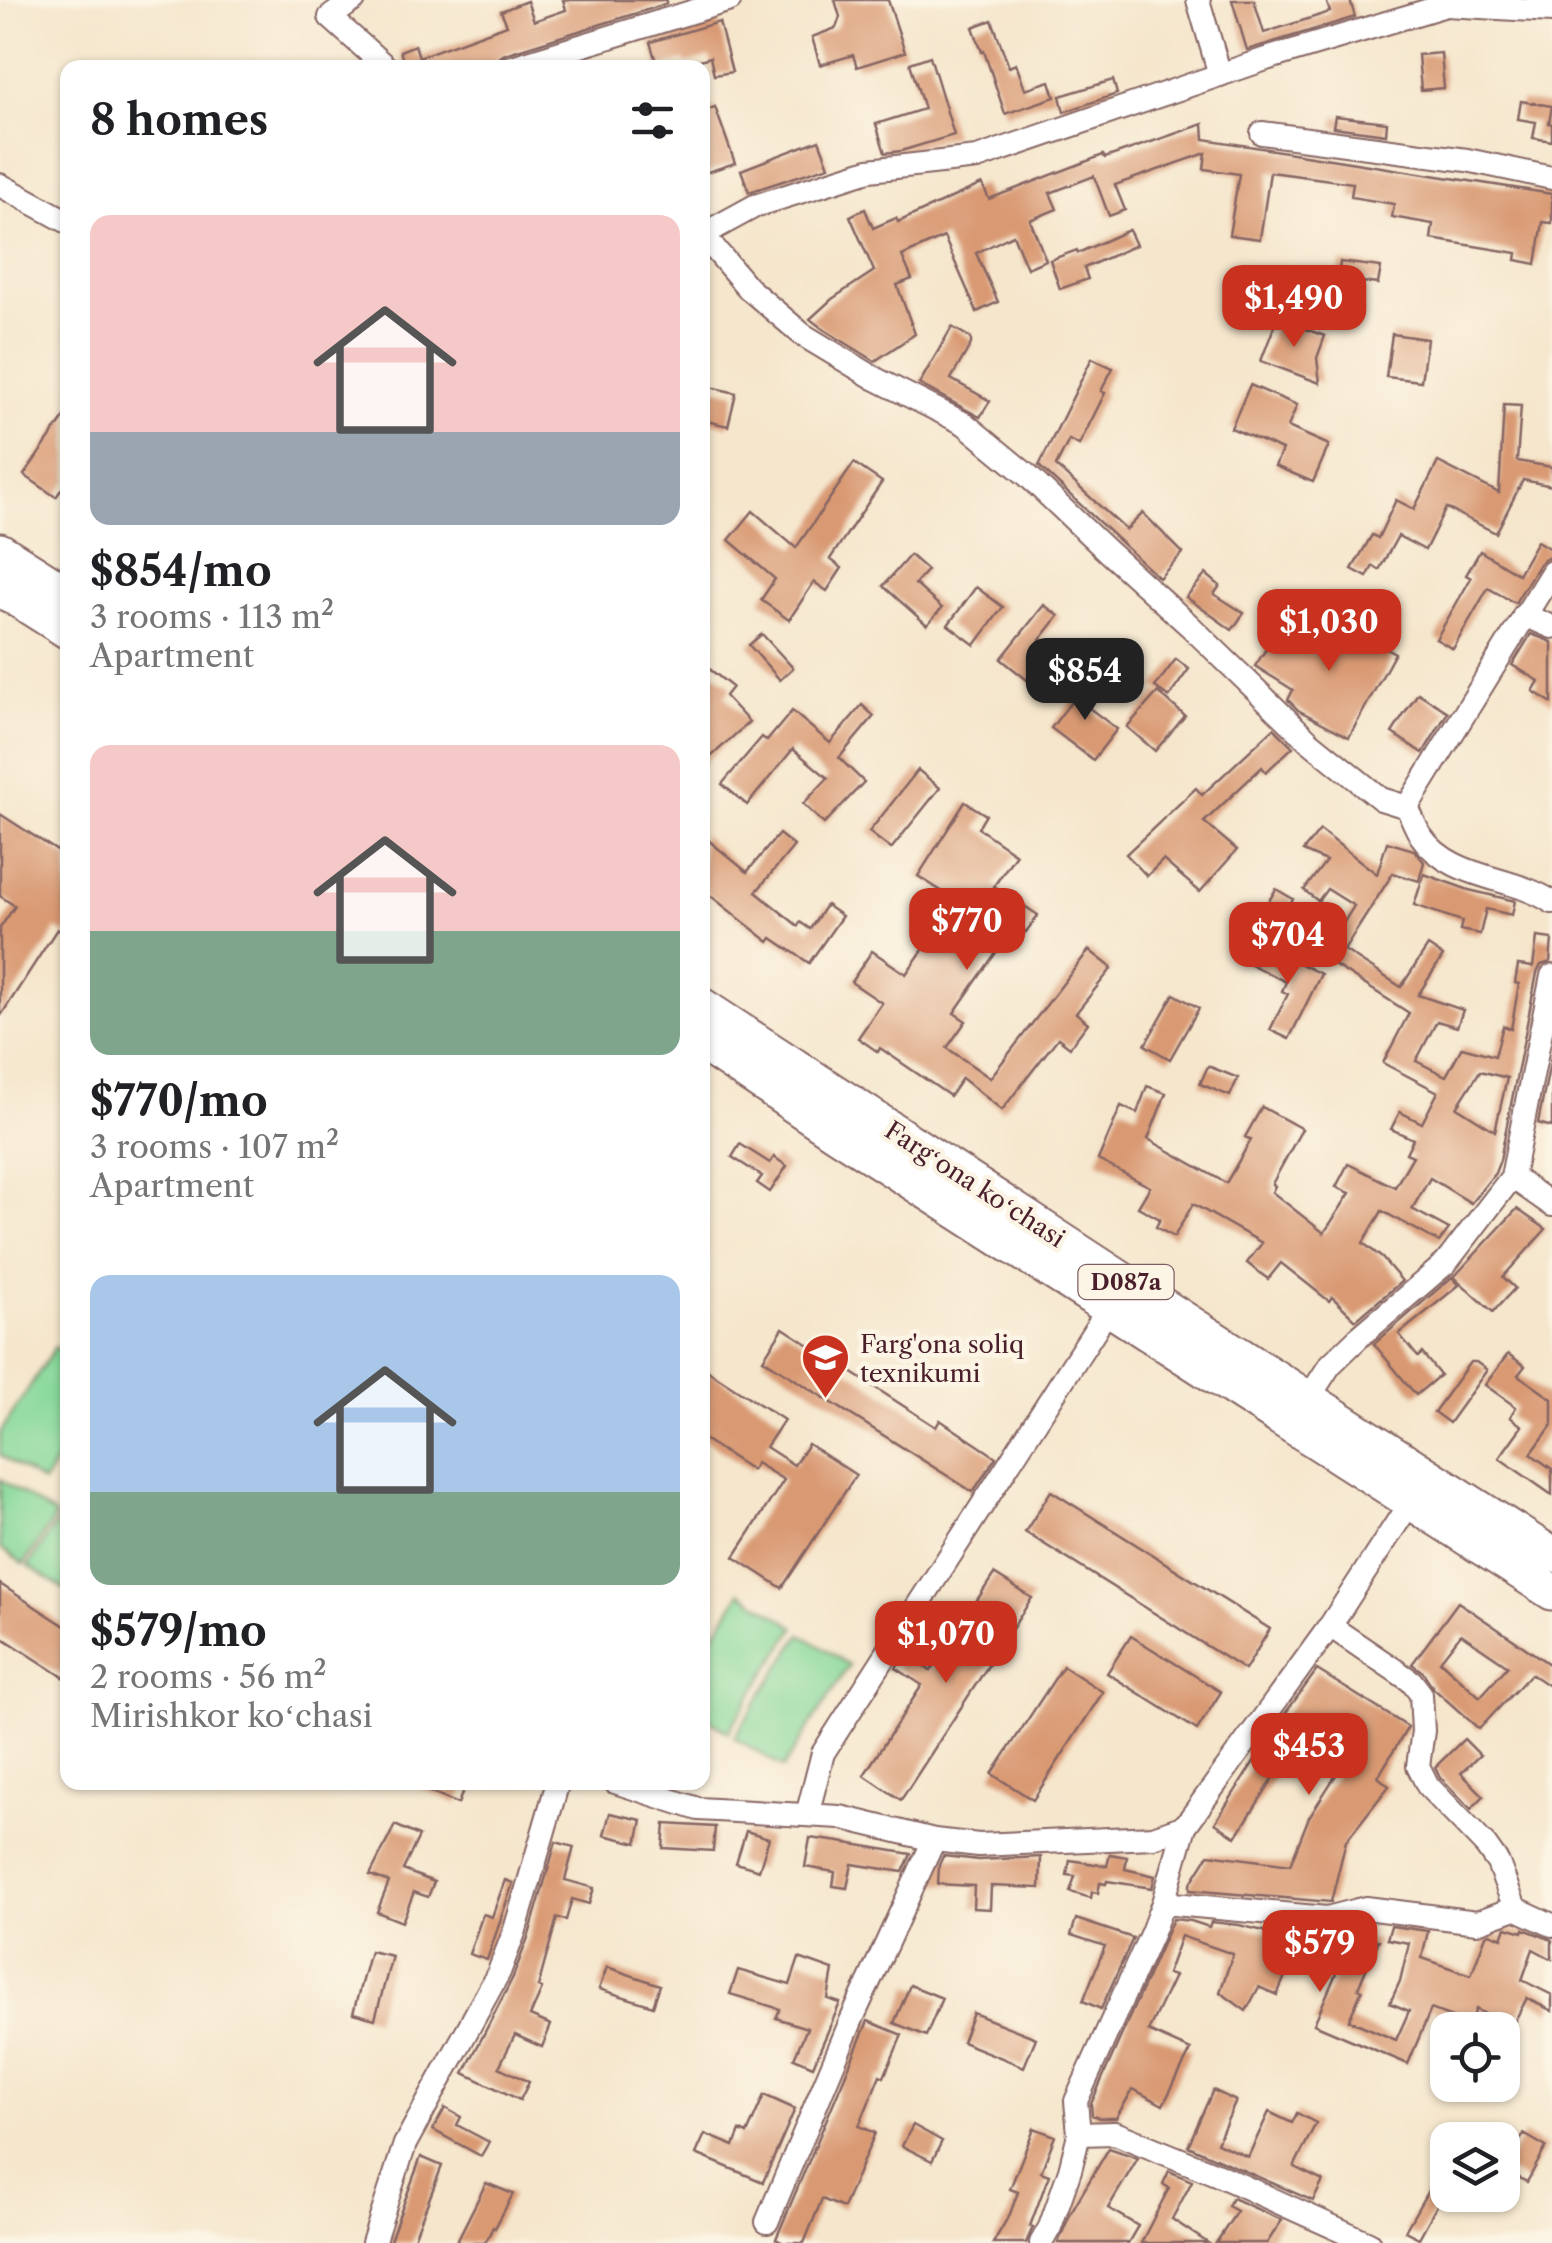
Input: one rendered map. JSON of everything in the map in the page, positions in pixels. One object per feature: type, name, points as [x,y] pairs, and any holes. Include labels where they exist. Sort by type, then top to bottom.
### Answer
[{"type":"main road","points":[[0,551],[60,589]]},
{"type":"main road","points":[[0,588],[60,626]]},
{"type":"main road","name":"Fargʻona koʻchasi","points":[[710,1030],[852,1143],[1109,1308],[1552,1555]]},
{"type":"main road","name":"Fargʻona koʻchasi","points":[[710,1030],[1300,1412],[1411,1501],[1552,1592]]},
{"type":"street","points":[[354,0],[330,17],[378,60]]},
{"type":"street","points":[[535,60],[730,0]]},
{"type":"street","points":[[1198,0],[1220,75]]},
{"type":"street","points":[[710,231],[755,206],[868,170],[978,158],[1447,2],[1552,12]]},
{"type":"street","points":[[1262,134],[1467,160],[1552,178]]},
{"type":"street","points":[[0,185],[60,218]]},
{"type":"street","points":[[710,243],[748,288],[803,335],[876,379],[965,424],[1028,476],[1309,741],[1380,800],[1407,808],[1422,837],[1446,862],[1536,892],[1552,902]]},
{"type":"street","points":[[1407,808],[1552,572]]},
{"type":"street","points":[[1524,615],[1552,628]]},
{"type":"street","points":[[1300,1412],[1330,1365],[1446,1263],[1512,1176],[1552,976]]},
{"type":"street","points":[[1512,1176],[1552,1206]]},
{"type":"street","points":[[807,1815],[823,1752],[1109,1308]]},
{"type":"street","points":[[1042,2243],[1070,2170],[1078,2134],[1076,2102],[1163,1903],[1185,1826],[1330,1626],[1411,1501]]},
{"type":"street","points":[[1330,1626],[1411,1681],[1421,1694],[1423,1731],[1418,1766],[1428,1786],[1498,1862],[1515,1908]]},
{"type":"street","points":[[373,2243],[405,2144],[499,1972],[556,1790]]},
{"type":"street","points":[[640,1790],[698,1809],[840,1817],[934,1840],[979,1845],[1153,1837],[1185,1826]]},
{"type":"street","points":[[767,2222],[851,2021],[934,1840]]},
{"type":"street","points":[[1163,1903],[1327,1918],[1366,1908],[1477,1922],[1515,1908],[1552,1925]]},
{"type":"street","points":[[1078,2134],[1116,2134],[1368,2243]]},
{"type":"green space","points":[[55,1347],[60,1350],[60,1455],[43,1483],[0,1455],[0,1433]]},
{"type":"green space","points":[[0,1479],[56,1516],[24,1564],[0,1548]]},
{"type":"green space","points":[[60,1518],[60,1587],[28,1566]]},
{"type":"green space","points":[[741,1592],[795,1627],[728,1732],[710,1720],[710,1641]]},
{"type":"green space","points":[[801,1634],[849,1665],[783,1768],[734,1737]]},
{"type":"building","points":[[563,0],[666,0],[666,4],[505,54],[497,60],[403,60],[400,51],[415,45],[419,57],[507,25],[501,11],[527,1],[534,21],[566,10]]},
{"type":"building","points":[[835,0],[888,0],[905,52],[857,67],[853,55],[820,65],[812,37],[836,28],[840,17]]},
{"type":"building","points":[[1232,0],[1254,0],[1264,33],[1330,12],[1326,0],[1350,0],[1355,17],[1247,50]]},
{"type":"building","points":[[992,20],[1009,67],[1016,64],[1025,89],[1050,81],[1055,97],[1005,114],[973,27]]},
{"type":"building","points":[[719,22],[732,72],[714,75],[710,57],[656,60],[650,42]]},
{"type":"building","points":[[1441,53],[1444,88],[1421,90],[1418,55]]},
{"type":"building","points":[[930,56],[954,135],[885,153],[876,124],[924,109],[910,63]]},
{"type":"building","points":[[1113,80],[1117,94],[1064,112],[1060,96]]},
{"type":"building","points":[[1521,101],[1552,106],[1552,141],[1533,138],[1536,122],[1518,119]]},
{"type":"building","points":[[715,107],[735,163],[710,171],[710,109]]},
{"type":"building","points":[[1335,116],[1387,122],[1386,134],[1333,127]]},
{"type":"building","points":[[1203,124],[1204,139],[1552,194],[1552,223],[1543,222],[1536,264],[1516,260],[1517,253],[1431,239],[1433,224],[1392,217],[1394,204],[1351,197],[1353,183],[1270,172],[1260,239],[1229,235],[1239,174],[1204,169],[1206,153],[1115,185],[1125,210],[1109,216],[1094,176],[1050,193],[1057,209],[1030,220],[1046,260],[1027,268],[1013,235],[976,253],[998,302],[977,312],[944,237],[902,256],[912,279],[897,285],[915,334],[875,361],[810,319],[874,271],[850,216],[865,209],[873,228],[896,218],[898,222],[982,184],[989,199],[1103,155],[1105,158]]},
{"type":"building","points":[[819,140],[829,166],[749,192],[741,170]]},
{"type":"building","points":[[1129,230],[1136,245],[1084,268],[1088,279],[1060,289],[1050,260],[1077,250],[1078,253]]},
{"type":"building","points":[[1340,262],[1381,267],[1378,284],[1338,279]]},
{"type":"building","points":[[1277,319],[1325,336],[1317,358],[1320,383],[1261,361]]},
{"type":"building","points":[[952,327],[971,338],[971,344],[951,379],[990,401],[980,417],[919,384]]},
{"type":"building","points":[[1392,334],[1427,339],[1421,381],[1386,377]]},
{"type":"building","points":[[1092,358],[1113,368],[1101,391],[1105,393],[1079,445],[1069,440],[1056,466],[1126,530],[1143,513],[1183,553],[1159,578],[1039,466]]},
{"type":"building","points":[[1250,385],[1297,405],[1288,427],[1329,445],[1313,482],[1275,466],[1282,450],[1231,428]]},
{"type":"building","points":[[710,387],[736,393],[728,426],[710,422]]},
{"type":"building","points":[[1504,405],[1521,406],[1517,461],[1552,467],[1552,486],[1523,480],[1496,533],[1446,508],[1425,550],[1398,536],[1379,570],[1373,566],[1367,577],[1352,569],[1372,535],[1378,538],[1396,500],[1414,509],[1438,462],[1499,493]]},
{"type":"building","points":[[60,423],[60,491],[56,497],[24,475]]},
{"type":"building","points":[[854,463],[882,482],[830,559],[842,568],[827,591],[814,582],[789,620],[761,600],[775,579],[729,540],[753,511],[796,548]]},
{"type":"building","points":[[1537,541],[1552,550],[1552,557],[1539,564],[1515,603],[1488,588],[1453,649],[1436,639],[1471,578],[1466,575],[1480,551],[1518,574]]},
{"type":"building","points":[[910,555],[927,570],[915,584],[942,608],[927,625],[883,586]]},
{"type":"building","points":[[1206,574],[1220,586],[1214,594],[1244,613],[1232,630],[1186,597]]},
{"type":"building","points":[[976,587],[1003,607],[975,645],[948,625]]},
{"type":"building","points":[[1044,605],[1059,616],[1040,640],[1062,657],[1037,688],[1001,659]]},
{"type":"building","points":[[1333,619],[1395,653],[1349,737],[1298,710],[1288,700],[1293,690],[1255,666],[1277,632],[1313,654]]},
{"type":"building","points":[[762,634],[793,668],[780,680],[749,645]]},
{"type":"building","points":[[1531,634],[1552,642],[1552,703],[1533,691],[1539,681],[1512,665]]},
{"type":"building","points":[[1176,659],[1189,669],[1169,697],[1155,687]]},
{"type":"building","points":[[710,669],[732,687],[725,696],[749,722],[710,758]]},
{"type":"building","points":[[1088,680],[1102,690],[1089,708],[1117,729],[1093,760],[1051,728]]},
{"type":"building","points":[[1158,692],[1185,716],[1155,751],[1127,727]]},
{"type":"building","points":[[1418,693],[1448,712],[1423,753],[1392,733]]},
{"type":"building","points":[[862,705],[874,716],[839,758],[864,782],[824,824],[803,804],[828,778],[793,749],[747,805],[722,784],[762,737],[767,741],[792,711],[830,743]]},
{"type":"building","points":[[1274,728],[1293,747],[1266,772],[1262,767],[1204,822],[1237,850],[1200,892],[1163,860],[1147,876],[1126,854],[1196,788],[1202,795]]},
{"type":"building","points":[[918,770],[940,788],[891,849],[869,832]]},
{"type":"building","points":[[965,802],[986,815],[978,828],[1016,854],[994,886],[1038,915],[1026,932],[1015,925],[954,1013],[966,1021],[947,1048],[990,1078],[1089,950],[1112,968],[1076,1013],[1088,1023],[1070,1047],[1058,1038],[1002,1110],[962,1078],[950,1096],[880,1048],[878,1052],[858,1038],[882,1003],[851,982],[872,951],[906,974],[957,901],[918,876]]},
{"type":"building","points":[[0,814],[60,853],[60,931],[57,929],[0,1017],[0,928],[15,906],[0,896]]},
{"type":"building","points":[[1320,830],[1377,874],[1387,842],[1414,850],[1424,862],[1419,881],[1393,873],[1344,950],[1401,987],[1428,946],[1443,956],[1418,995],[1463,1010],[1457,1027],[1437,1021],[1416,1061],[1446,1076],[1462,1047],[1495,1056],[1503,1026],[1511,1029],[1519,984],[1515,983],[1518,965],[1533,967],[1537,937],[1552,939],[1550,962],[1541,965],[1537,973],[1495,1173],[1471,1203],[1430,1178],[1412,1209],[1449,1229],[1439,1242],[1382,1211],[1363,1243],[1402,1281],[1356,1320],[1332,1297],[1329,1301],[1281,1263],[1268,1279],[1247,1263],[1262,1243],[1193,1204],[1174,1237],[1156,1227],[1160,1219],[1138,1207],[1150,1187],[1098,1160],[1121,1106],[1137,1113],[1147,1086],[1166,1093],[1148,1139],[1226,1183],[1251,1140],[1245,1137],[1262,1107],[1302,1129],[1272,1184],[1272,1192],[1324,1233],[1350,1193],[1336,1187],[1348,1164],[1395,1187],[1413,1156],[1406,1153],[1413,1139],[1391,1129],[1400,1112],[1422,1123],[1438,1092],[1383,1063],[1409,1013],[1322,957],[1354,906],[1327,889],[1318,901],[1304,890],[1326,861],[1303,851]],"holes":[[[1480,1071],[1507,1078],[1495,1131],[1457,1107]]]},
{"type":"building","points":[[779,834],[794,846],[756,892],[798,926],[800,922],[810,929],[826,905],[842,916],[809,963],[772,938],[769,942],[710,895],[710,842],[747,872]]},
{"type":"building","points":[[1424,874],[1515,901],[1512,915],[1486,909],[1480,934],[1460,930],[1462,921],[1414,905]]},
{"type":"building","points":[[1276,889],[1293,899],[1271,936],[1254,926]]},
{"type":"building","points":[[1260,944],[1321,974],[1289,1039],[1270,1030],[1288,994],[1282,991],[1286,982],[1250,964]]},
{"type":"building","points":[[1174,994],[1199,1008],[1170,1059],[1145,1045]]},
{"type":"building","points":[[1552,1053],[1552,1127],[1538,1123]]},
{"type":"building","points":[[1208,1066],[1238,1078],[1230,1096],[1200,1084]]},
{"type":"building","points":[[740,1144],[770,1163],[774,1157],[787,1166],[770,1192],[757,1183],[762,1176],[732,1157]]},
{"type":"building","points":[[1517,1209],[1546,1229],[1503,1277],[1515,1288],[1493,1312],[1454,1277]]},
{"type":"building","points":[[1452,1277],[1459,1285],[1399,1334],[1440,1375],[1416,1395],[1374,1344]]},
{"type":"building","points":[[783,1328],[936,1427],[940,1420],[996,1457],[973,1492],[763,1359]]},
{"type":"building","points":[[1508,1354],[1525,1366],[1518,1375],[1552,1399],[1552,1425],[1531,1454],[1552,1469],[1552,1495],[1499,1458],[1522,1426],[1510,1417],[1516,1407],[1485,1385]]},
{"type":"building","points":[[1470,1362],[1487,1370],[1449,1423],[1434,1412]]},
{"type":"building","points":[[710,1372],[784,1420],[766,1447],[794,1465],[808,1444],[856,1475],[782,1588],[734,1557],[784,1480],[756,1463],[752,1470],[710,1443]]},
{"type":"building","points":[[1051,1491],[1270,1629],[1245,1670],[1025,1532]]},
{"type":"building","points":[[994,1574],[1032,1598],[901,1800],[864,1775],[922,1685],[896,1668],[904,1654],[931,1671]]},
{"type":"building","points":[[0,1584],[60,1623],[60,1675],[0,1636]]},
{"type":"building","points":[[1458,1602],[1552,1666],[1552,1688],[1531,1674],[1479,1729],[1412,1664]],"holes":[[[1461,1634],[1508,1666],[1480,1697],[1440,1661]]]},
{"type":"building","points":[[1131,1636],[1221,1692],[1197,1730],[1107,1673]]},
{"type":"building","points":[[1063,1666],[1103,1692],[1033,1800],[992,1774]]},
{"type":"building","points":[[1317,1670],[1408,1727],[1378,1777],[1389,1786],[1346,1841],[1331,1902],[1190,1890],[1209,1854],[1290,1865],[1309,1817],[1357,1742],[1314,1714],[1236,1837],[1215,1823]]},
{"type":"building","points":[[1464,1739],[1480,1755],[1461,1773],[1484,1796],[1471,1809],[1435,1767]]},
{"type":"building","points":[[425,1790],[463,1790],[458,1804]]},
{"type":"building","points":[[610,1813],[642,1820],[637,1843],[604,1835]]},
{"type":"building","points":[[665,1824],[715,1827],[713,1851],[663,1848]]},
{"type":"building","points":[[395,1825],[419,1836],[403,1870],[434,1882],[428,1897],[414,1892],[402,1922],[377,1912],[389,1882],[370,1875]]},
{"type":"building","points":[[746,1831],[769,1838],[759,1870],[736,1863]]},
{"type":"building","points":[[810,1838],[911,1854],[903,1872],[852,1864],[847,1888],[833,1886],[835,1872],[805,1867]]},
{"type":"building","points":[[556,1842],[574,1847],[565,1880],[594,1888],[589,1904],[572,1899],[566,1920],[557,1918],[538,1987],[542,1989],[530,2016],[551,2025],[542,2047],[515,2035],[499,2067],[529,2082],[520,2100],[464,2073],[513,1977]]},
{"type":"building","points":[[1110,1854],[1127,1857],[1125,1869],[1155,1876],[1152,1888],[1107,1881],[1100,1883],[1098,1893],[1092,1892],[1091,1898],[1070,1892],[1075,1876],[1067,1875],[1070,1860],[1107,1866]]},
{"type":"building","points":[[943,1856],[979,1860],[1041,1857],[1040,1888],[991,1886],[990,1909],[973,1908],[974,1886],[938,1884]]},
{"type":"building","points":[[505,1880],[513,1883],[487,1960],[469,1954],[483,1914],[492,1917]]},
{"type":"building","points":[[1076,1919],[1133,1938],[1101,2009],[1083,2001],[1105,1946],[1071,1935]]},
{"type":"building","points":[[1173,1919],[1209,1927],[1211,1922],[1239,1925],[1284,1936],[1287,1930],[1379,1940],[1349,2020],[1396,2040],[1409,2011],[1390,2003],[1409,1943],[1387,1939],[1391,1926],[1428,1931],[1422,1958],[1471,1975],[1490,1933],[1502,1938],[1506,1927],[1523,1932],[1524,1929],[1552,1940],[1552,1959],[1533,1949],[1522,1980],[1552,1995],[1552,2011],[1527,1998],[1520,2012],[1431,2009],[1408,2064],[1314,2024],[1338,1969],[1294,1955],[1277,1995],[1259,1987],[1246,2011],[1220,1992],[1233,1954],[1181,1936],[1167,1974],[1174,1976],[1148,2031],[1191,2050],[1163,2105],[1133,2089],[1116,2118],[1092,2115],[1091,2104]]},
{"type":"building","points":[[370,1951],[392,1956],[375,2019],[353,2013]]},
{"type":"building","points":[[799,1958],[833,1970],[828,1999],[840,2003],[813,2066],[794,2058],[807,2028],[776,2018],[780,2009],[730,1994],[738,1970],[790,1985]]},
{"type":"building","points":[[607,1967],[660,1985],[653,2006],[599,1989]]},
{"type":"building","points":[[910,1985],[942,1998],[926,2036],[894,2023]]},
{"type":"building","points":[[973,2013],[1036,2038],[1024,2067],[962,2042]]},
{"type":"building","points":[[868,2021],[902,2035],[859,2126],[875,2133],[843,2208],[822,2199],[804,2243],[784,2243],[776,2239]]},
{"type":"building","points":[[1213,2090],[1236,2101],[1217,2143],[1248,2157],[1269,2112],[1292,2123],[1297,2113],[1316,2123],[1294,2167],[1323,2181],[1313,2201],[1188,2146]]},
{"type":"building","points":[[764,2095],[795,2109],[763,2182],[696,2154],[705,2134],[734,2146],[740,2131],[747,2134]]},
{"type":"building","points":[[445,2108],[461,2117],[457,2125],[489,2142],[481,2156],[433,2130]]},
{"type":"building","points":[[913,2125],[942,2141],[932,2161],[902,2146]]},
{"type":"building","points":[[1034,2128],[1055,2136],[1041,2172],[1049,2175],[1030,2226],[1033,2227],[1026,2243],[993,2243],[1018,2192],[1010,2189]]},
{"type":"building","points":[[1524,2134],[1546,2147],[1527,2182],[1520,2178],[1520,2141]]},
{"type":"building","points":[[1109,2148],[1138,2158],[1108,2208],[1138,2226],[1128,2243],[1058,2243],[1071,2212]]},
{"type":"building","points":[[421,2157],[442,2166],[412,2243],[389,2243]]},
{"type":"building","points":[[1169,2171],[1192,2181],[1172,2219],[1208,2243],[1141,2243],[1169,2188],[1163,2184]]},
{"type":"building","points":[[486,2183],[513,2194],[485,2243],[456,2243]]},
{"type":"building","points":[[1430,2187],[1430,2212],[1433,2212],[1419,2238],[1405,2231]]},
{"type":"building","points":[[1232,2198],[1282,2220],[1267,2243],[1216,2243],[1237,2211],[1228,2206]]},
{"type":"place","name":"Farg'ona soliq texnikumi","points":[[825,1400]]}]
